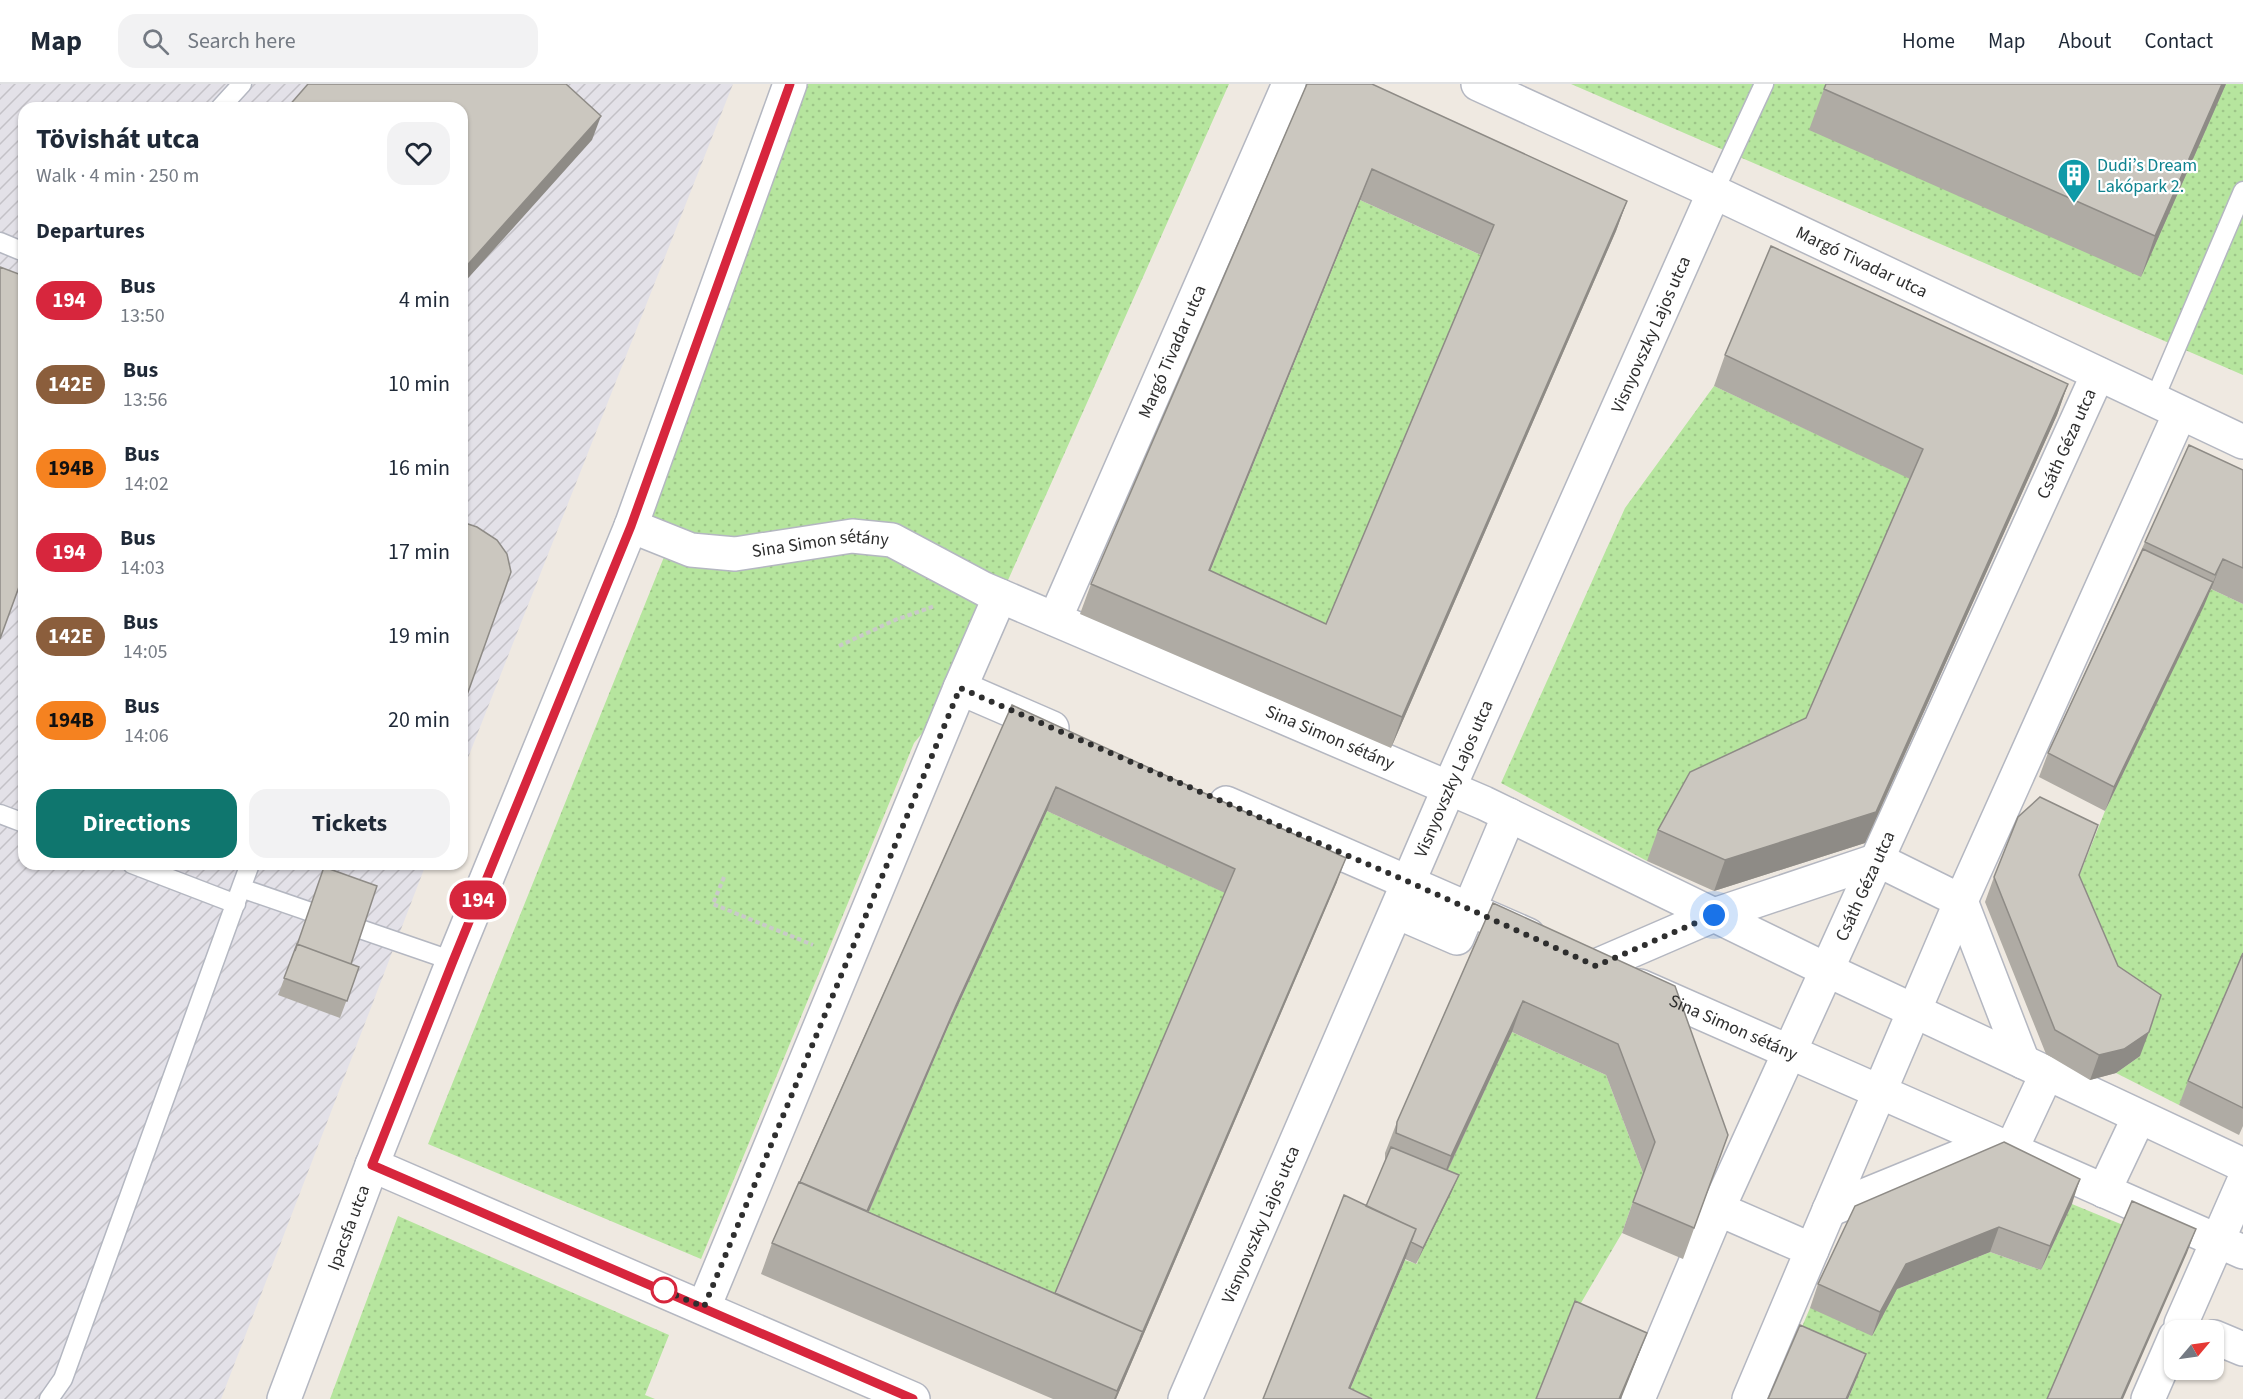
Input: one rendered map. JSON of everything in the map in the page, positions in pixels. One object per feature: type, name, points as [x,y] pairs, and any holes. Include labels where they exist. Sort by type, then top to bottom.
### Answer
[{"type":"street","name":"Ipacsfa utca","points":[[285,1399],[372,1165],[631,526],[790,84]]},
{"type":"street","name":"Margó Tivadar utca","points":[[1055,619],[1289,84]]},
{"type":"street","name":"Margó Tivadar utca","points":[[1478,84],[1714,192],[2243,442]]},
{"type":"street","name":"Visnyovszky Lajos utca","points":[[1185,1399],[1449,788],[1714,192]]},
{"type":"street","name":"Csáth Géza utca","points":[[1638,1399],[1718,1209],[2098,374]]},
{"type":"street","points":[[1749,1399],[1961,901],[2167,407]]},
{"type":"street","name":"Sina Simon sétány","points":[[631,526],[691,550],[735,554],[852,536],[892,540],[992,592],[1509,815],[1827,970],[2243,1165]]},
{"type":"street","points":[[704,1307],[960,688],[992,592]]},
{"type":"street","points":[[960,688],[1078,739]]},
{"type":"street","name":"Sina Simon sétány","points":[[1196,791],[1409,882],[1879,1093],[2230,1247]]},
{"type":"street","points":[[1396,912],[1457,938],[1509,815]]},
{"type":"street","points":[[1596,966],[1714,915],[1878,860],[1961,901],[2035,1067],[2002,1146],[1829,1210]]},
{"type":"street","points":[[2104,1191],[2139,1117]]},
{"type":"street","points":[[372,1165],[913,1399]]},
{"type":"street","points":[[2189,1320],[2230,1247],[2243,1183]]},
{"type":"street","points":[[1718,1209],[1812,1250]]},
{"type":"street","points":[[2224,1341],[2243,1349]]},
{"type":"street","points":[[2148,1399],[2164,1367]]},
{"type":"lane","points":[[226,102],[242,84]]},
{"type":"lane","points":[[1714,192],[1764,84]]},
{"type":"lane","points":[[2167,407],[2243,191]]},
{"type":"lane","points":[[0,242],[18,250]]},
{"type":"lane","points":[[0,814],[18,821]]},
{"type":"lane","points":[[152,870],[453,961]]},
{"type":"lane","points":[[49,1399],[63,1379],[248,870]]},
{"type":"path","points":[[839,646],[895,620],[992,592]]},
{"type":"path","points":[[724,877],[713,904],[848,960]]},
{"type":"shaded area","points":[[0,84],[733,84],[468,758],[468,102],[18,102],[18,870],[424,870],[221,1399],[0,1399]]},
{"type":"green space","points":[[790,84],[1229,84],[960,688],[914,743],[701,1259],[428,1144],[670,542],[631,526]]},
{"type":"green space","points":[[1571,84],[2243,84],[2243,375]]},
{"type":"green space","points":[[1360,200],[1483,256],[1314,654],[1198,601]]},
{"type":"green space","points":[[1714,386],[1912,479],[1794,749],[1647,861],[1501,783],[1625,508]]},
{"type":"green space","points":[[2211,589],[2243,604],[2243,957],[2179,1105],[2116,1073],[2140,1056],[2070,899],[2105,811]]},
{"type":"green space","points":[[1047,811],[1226,893],[1043,1324],[856,1241],[948,1027]]},
{"type":"green space","points":[[1512,1032],[1606,1075],[1643,1173],[1622,1233],[1564,1332],[1537,1399],[1346,1399],[1405,1260],[1417,1264],[1440,1186]]},
{"type":"green space","points":[[2072,1204],[2123,1225],[2048,1399],[1848,1399],[1857,1378],[1792,1350],[1810,1308],[1897,1289],[1990,1252],[2041,1270]]},
{"type":"green space","points":[[398,1216],[669,1335],[645,1395],[655,1399],[330,1399]]},
{"type":"building","points":[[308,84],[566,84],[601,116],[468,264],[468,102],[292,102]]},
{"type":"building","points":[[1307,84],[1372,84],[1627,201],[1402,717],[1091,584]],"holes":[[[1372,169],[1494,225],[1326,624],[1209,570]]]},
{"type":"building","name":"Dudi’s Dream Lakópark 2.","points":[[1826,84],[2222,84],[2155,236],[1824,89]]},
{"type":"building","points":[[1771,246],[2068,384],[1876,812],[1725,860],[1658,830],[1690,772],[1806,718],[1923,449],[1725,355]]},
{"type":"building","points":[[0,267],[18,274],[18,590],[0,639]]},
{"type":"building","points":[[2189,445],[2243,470],[2243,568],[2223,559],[2215,575],[2145,542]]},
{"type":"building","points":[[468,524],[497,540],[507,554],[511,572],[468,692]]},
{"type":"building","points":[[2143,549],[2213,582],[2114,787],[2048,753]]},
{"type":"building","points":[[1012,705],[1346,858],[1143,1332],[1055,1293],[1235,869],[1056,787],[957,1003],[867,1211],[800,1182]]},
{"type":"building","points":[[2040,797],[2098,825],[2079,875],[2118,966],[2161,995],[2149,1032],[2124,1049],[2099,1055],[2055,1030],[1994,877],[2018,817]]},
{"type":"building","points":[[323,870],[332,870],[377,886],[351,964],[297,944]]},
{"type":"building","points":[[1493,903],[1675,986],[1728,1135],[1694,1228],[1633,1202],[1655,1142],[1618,1044],[1523,1001],[1451,1156],[1396,1133],[1397,1122]]},
{"type":"building","points":[[297,944],[359,967],[347,1001],[284,978]]},
{"type":"building","points":[[2243,953],[2243,1108],[2188,1081]]},
{"type":"building","points":[[2004,1142],[2080,1179],[2050,1246],[1999,1227],[1906,1264],[1880,1312],[1818,1284],[1855,1206]]},
{"type":"building","points":[[1391,1147],[1459,1175],[1423,1248],[1411,1242],[1416,1229],[1366,1206]]},
{"type":"building","points":[[799,1182],[1143,1332],[1117,1391],[772,1243]]},
{"type":"building","points":[[1344,1195],[1416,1229],[1349,1388],[1372,1399],[1263,1399]]},
{"type":"building","points":[[2132,1201],[2196,1229],[2121,1399],[2047,1399]]},
{"type":"building","points":[[1575,1301],[1647,1333],[1619,1399],[1536,1399]]},
{"type":"building","points":[[1800,1325],[1866,1354],[1846,1399],[1768,1399]]},
{"type":"bus line","name":"194","points":[[790,84],[631,526],[372,1165],[913,1399]]},
{"type":"place","name":"Dudi’s Dream Lakópark 2.","points":[[2074,204]]},
{"type":"route","points":[[664,1290],[660,1289],[704,1307],[960,688],[1409,882],[1596,966],[1714,915]]}]
